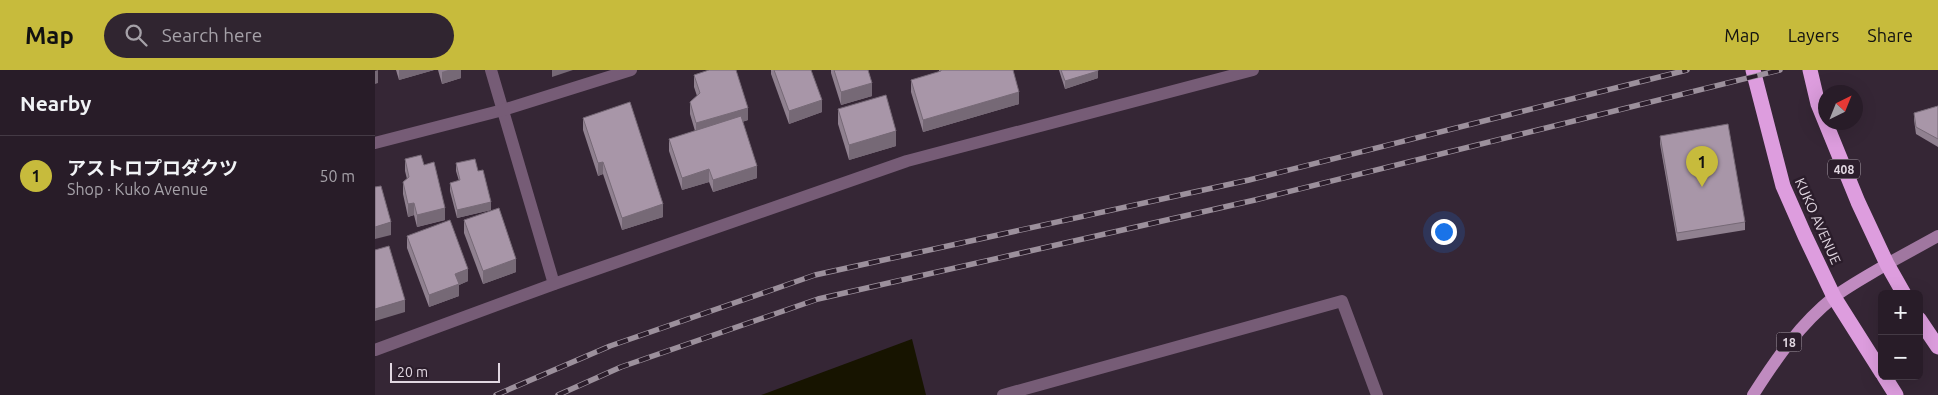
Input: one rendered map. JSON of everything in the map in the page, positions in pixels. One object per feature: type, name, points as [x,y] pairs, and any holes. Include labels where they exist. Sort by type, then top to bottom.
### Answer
[{"type":"highway","name":"KUKO AVENUE","points":[[1753,70],[1783,186],[1834,297],[1878,367]]},
{"type":"highway","name":"408","points":[[1810,70],[1818,104],[1858,202],[1887,264],[1902,290]]},
{"type":"highway","points":[[1923,325],[1938,347]]},
{"type":"highway","points":[[1887,380],[1896,395]]},
{"type":"main road","name":"18","points":[[1753,395],[1779,353],[1799,330],[1834,297],[1887,264]]},
{"type":"street","points":[[491,70],[554,284]]},
{"type":"street","points":[[375,142],[503,110],[631,70]]},
{"type":"street","points":[[375,350],[554,284],[907,160],[1253,70]]},
{"type":"street","points":[[1887,264],[1938,236]]},
{"type":"street","points":[[1003,395],[1342,301],[1377,395]]},
{"type":"shaded area","points":[[912,339],[926,395],[761,395]]},
{"type":"building","points":[[709,70],[736,70],[748,108],[696,123],[690,102],[700,93],[694,75]]},
{"type":"building","points":[[774,70],[811,70],[822,100],[789,111]]},
{"type":"building","points":[[834,70],[868,70],[872,83],[841,92]]},
{"type":"building","points":[[941,70],[1013,70],[1019,92],[923,120],[911,80]]},
{"type":"building","points":[[1061,70],[1098,70],[1098,71],[1065,81]]},
{"type":"building","points":[[886,95],[896,131],[849,145],[838,109]]},
{"type":"building","points":[[630,102],[663,204],[622,218],[603,162],[598,163],[583,118]]},
{"type":"building","points":[[1938,106],[1938,139],[1916,127],[1914,113]]},
{"type":"building","points":[[741,116],[757,166],[713,180],[709,169],[682,178],[669,139]]},
{"type":"building","points":[[1728,124],[1745,222],[1677,233],[1660,136]]},
{"type":"building","points":[[421,155],[424,165],[434,162],[445,208],[417,215],[414,203],[408,204],[403,182],[409,177],[405,159]]},
{"type":"building","points":[[475,159],[478,171],[483,170],[491,202],[457,210],[450,183],[460,180],[456,163]]},
{"type":"building","points":[[381,186],[391,222],[375,227],[375,187]]},
{"type":"building","points":[[499,208],[516,259],[483,271],[464,220]]},
{"type":"building","points":[[450,220],[468,269],[455,274],[459,284],[429,295],[407,236]]},
{"type":"building","points":[[389,246],[405,300],[375,309],[375,250]]},
{"type":"railway","points":[[496,395],[610,346],[815,275],[1249,180],[1687,70]]},
{"type":"railway","points":[[558,395],[621,367],[818,299],[1255,200],[1780,70]]},
{"type":"place","name":"アストロプロダクツ","points":[[1702,187]]}]
